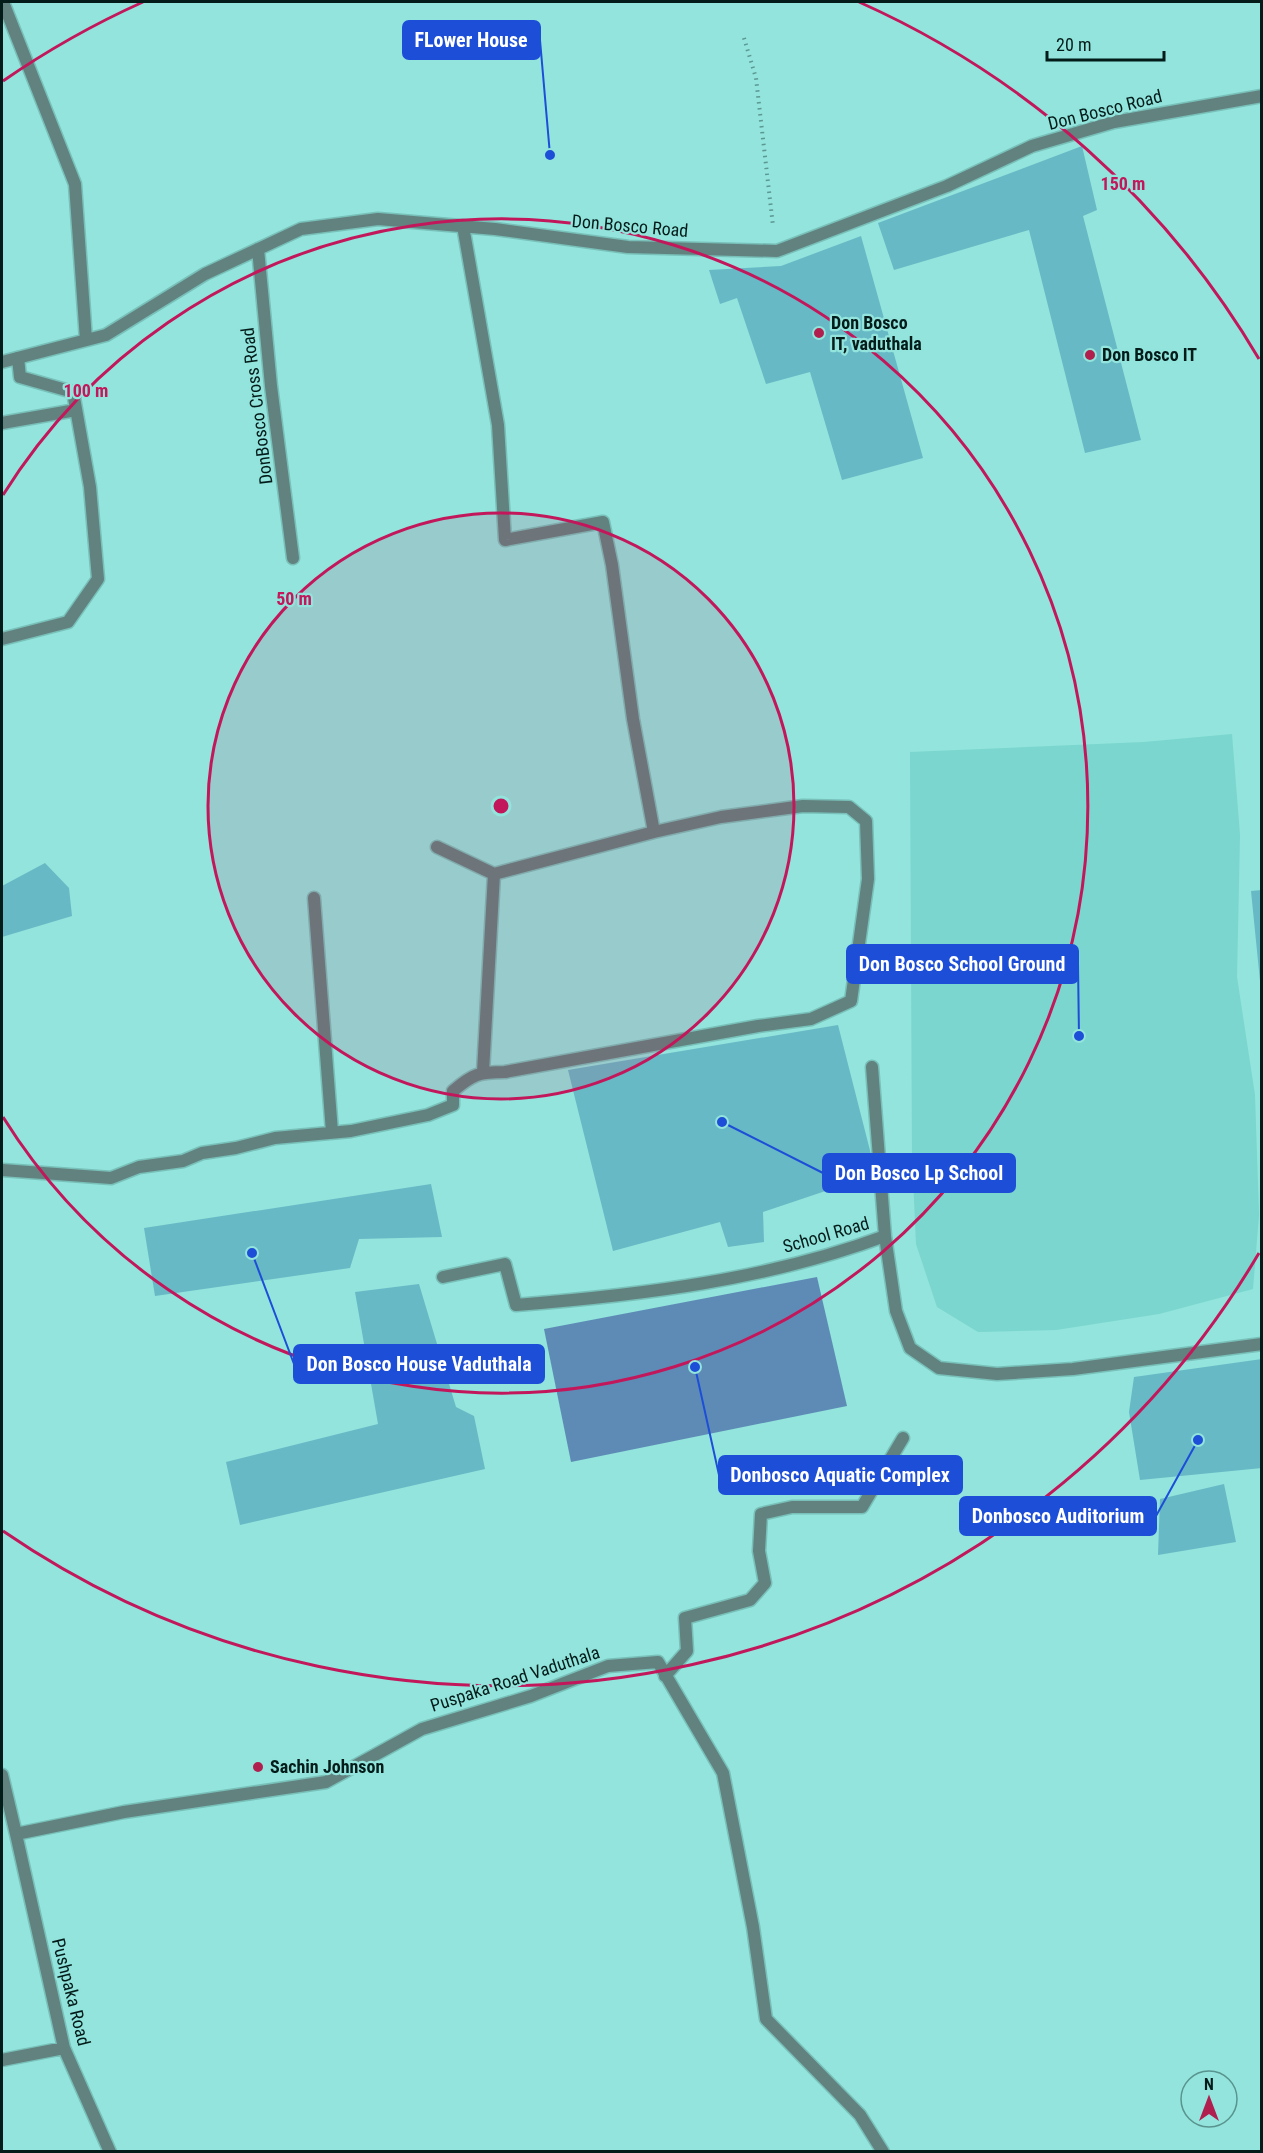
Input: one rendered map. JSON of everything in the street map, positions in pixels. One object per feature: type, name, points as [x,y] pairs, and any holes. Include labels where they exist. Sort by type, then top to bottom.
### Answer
[{"type":"street","points":[[3,2],[75,184],[86,340]]},
{"type":"street","name":"Don Bosco Road","points":[[2,362],[106,335],[206,274],[301,229],[378,219],[463,226],[628,247],[777,251],[947,186],[1032,146],[1114,122],[1262,96]]},
{"type":"street","points":[[463,226],[498,425],[505,540],[603,522],[612,566],[633,719],[654,832]]},
{"type":"street","name":"DonBosco Cross Road","points":[[258,249],[271,386],[293,558]]},
{"type":"street","points":[[2,639],[68,622],[98,579],[90,487],[73,392],[20,377],[18,358]]},
{"type":"street","points":[[2,423],[76,410]]},
{"type":"street","points":[[2,1170],[111,1178],[139,1167],[183,1161],[202,1153],[236,1148],[275,1138],[351,1131],[428,1115],[453,1106],[453,1091],[472,1076],[483,1072],[505,1072],[758,1026],[811,1019],[851,1001],[868,879],[866,821],[849,807],[803,806],[721,817],[494,874],[437,846]]},
{"type":"street","points":[[483,1072],[494,874]]},
{"type":"street","points":[[314,898],[332,1132]]},
{"type":"street","points":[[872,1067],[885,1236]]},
{"type":"street","name":"School Road","points":[[443,1277],[505,1264],[516,1305],[585,1300],[694,1286],[830,1257],[885,1236],[896,1311],[910,1348],[939,1368],[997,1374],[1073,1369],[1262,1344]]},
{"type":"street","points":[[665,1676],[687,1651],[685,1618],[750,1600],[765,1582],[759,1551],[761,1514],[792,1507],[862,1507],[903,1438]]},
{"type":"street","name":"Puspaka Road Vaduthala","points":[[16,1834],[124,1812],[326,1782],[422,1729],[531,1696],[608,1666],[658,1662],[723,1773],[753,1926],[766,2019],[860,2115],[883,2151]]},
{"type":"street","points":[[2,1774],[16,1834]]},
{"type":"street","name":"Pushpaka Road","points":[[16,1834],[64,2048],[110,2151]]},
{"type":"street","points":[[2,2060],[64,2048]]},
{"type":"path","points":[[744,38],[756,78],[777,251]]},
{"type":"shaded area","points":[[1232,734],[1240,835],[1237,977],[1255,1095],[1259,1215],[1253,1289],[1159,1314],[1056,1330],[978,1332],[937,1307],[916,1244],[912,1155],[910,752],[1144,742]]},
{"type":"shaded area","points":[[817,1277],[847,1406],[571,1462],[544,1329]]},
{"type":"building","name":"Don Bosco IT","points":[[1082,146],[1097,210],[1083,216],[1141,440],[1085,453],[1029,230],[894,270],[878,223]]},
{"type":"building","name":"Don Bosco IT, vaduthala","points":[[861,236],[923,458],[842,480],[810,372],[766,384],[737,298],[720,304],[709,270],[781,266]]},
{"type":"building","points":[[45,863],[69,888],[72,916],[2,937],[2,886]]},
{"type":"building","points":[[1262,890],[1262,981],[1260,981],[1251,891]]},
{"type":"building","points":[[838,1025],[876,1174],[763,1212],[764,1242],[728,1247],[720,1222],[613,1251],[568,1070]]},
{"type":"building","points":[[431,1184],[442,1237],[359,1239],[350,1268],[155,1296],[144,1228]]},
{"type":"building","points":[[419,1284],[456,1407],[474,1416],[485,1469],[240,1525],[226,1462],[378,1424],[355,1292]]},
{"type":"building","points":[[1262,1359],[1262,1468],[1140,1480],[1129,1412],[1134,1377]]},
{"type":"building","points":[[1224,1484],[1236,1542],[1158,1555],[1160,1499]]},
{"type":"place","name":"FLower House","points":[[550,155]]},
{"type":"place","name":"Don Bosco IT, vaduthala","points":[[819,333]]},
{"type":"place","name":"Don Bosco IT","points":[[1090,355]]},
{"type":"place","name":"Don Bosco School Ground","points":[[1079,1036]]},
{"type":"place","name":"Don Bosco Lp School","points":[[722,1122]]},
{"type":"place","name":"Don Bosco House Vaduthala","points":[[252,1253]]},
{"type":"place","name":"Donbosco Aquatic Complex","points":[[695,1367]]},
{"type":"place","name":"Donbosco Auditorium","points":[[1198,1440]]},
{"type":"place","name":"Sachin Johnson","points":[[258,1767]]}]
